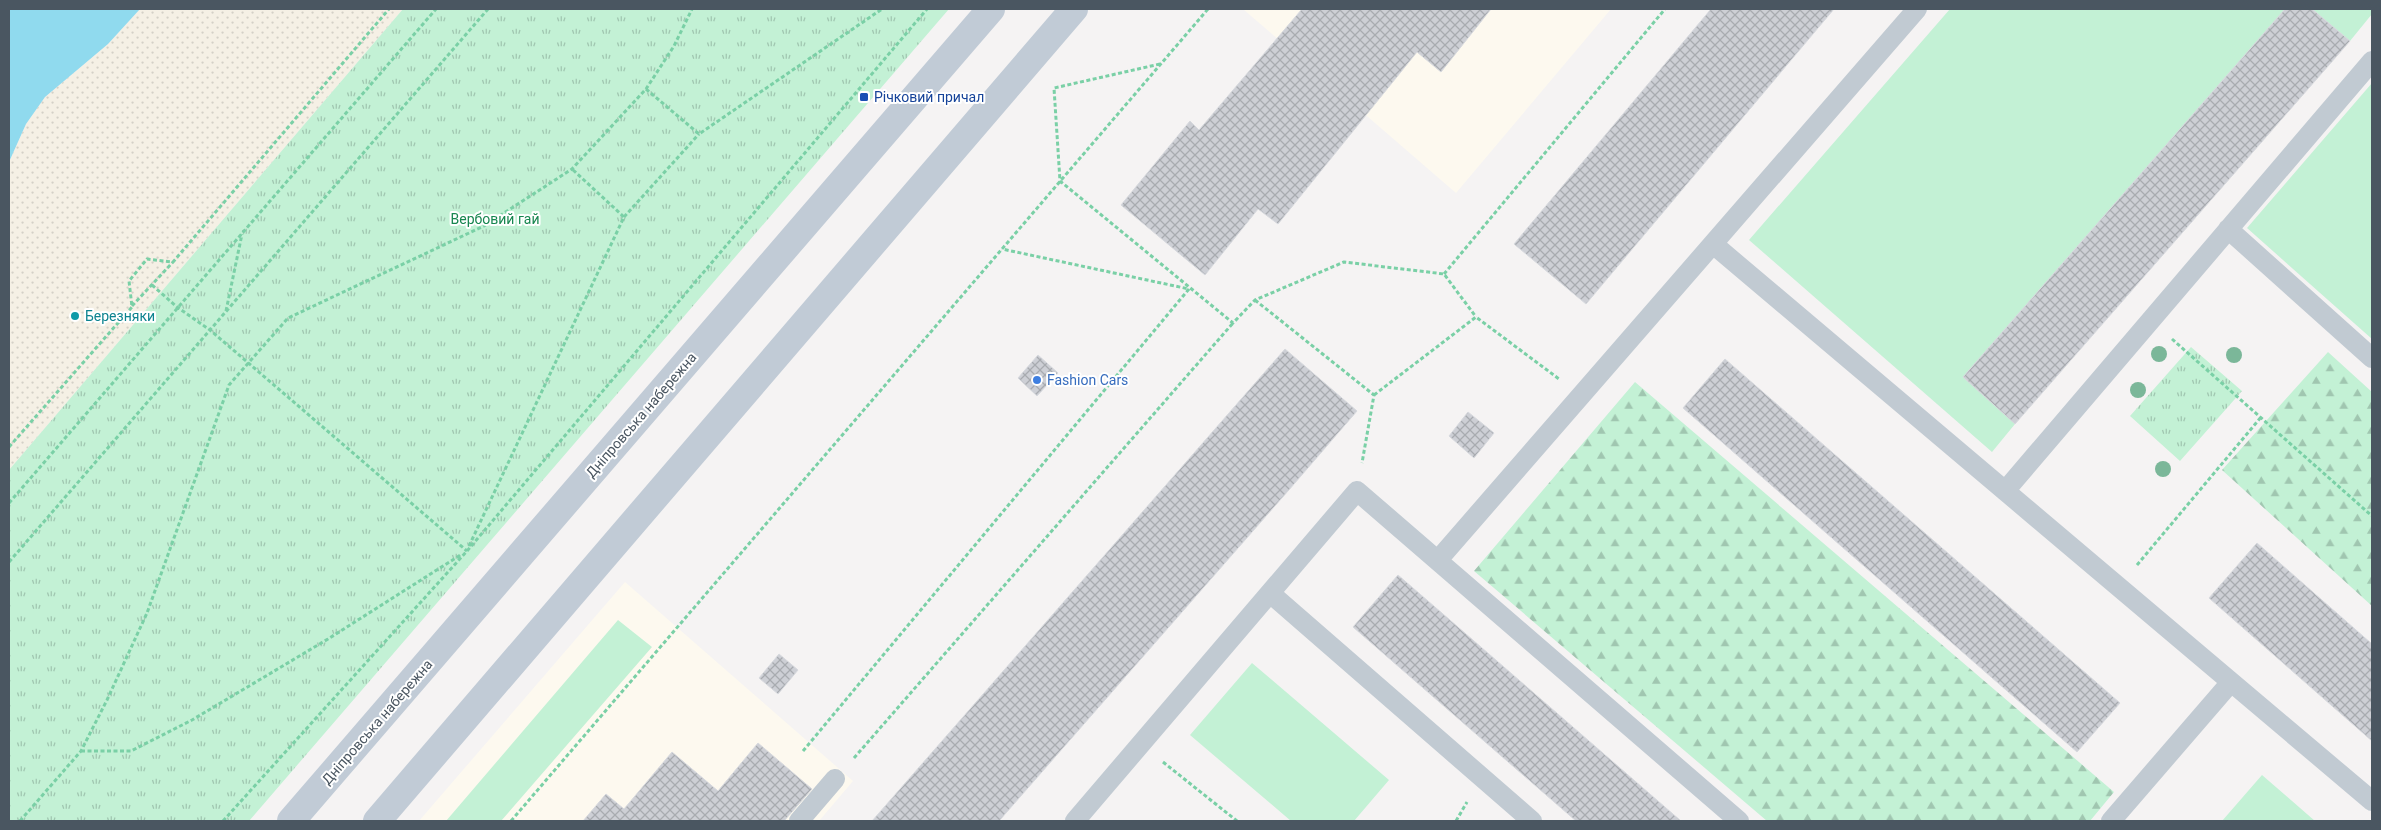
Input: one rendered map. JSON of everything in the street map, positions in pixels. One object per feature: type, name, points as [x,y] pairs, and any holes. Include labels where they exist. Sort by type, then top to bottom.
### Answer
[{"type":"main road","name":"Дніпровська набережна","points":[[291,821],[991,9]]},
{"type":"main road","points":[[377,821],[1074,9]]},
{"type":"lane","points":[[1438,560],[1917,9]]},
{"type":"lane","points":[[2005,491],[2372,61]]},
{"type":"lane","points":[[2228,229],[2372,358]]},
{"type":"lane","points":[[1713,244],[2372,801]]},
{"type":"lane","points":[[1075,821],[1357,491],[1739,821]]},
{"type":"lane","points":[[1270,593],[1532,821]]},
{"type":"lane","points":[[2110,821],[2231,682]]},
{"type":"lane","points":[[799,821],[835,779]]},
{"type":"path","points":[[9,448],[173,262],[389,9]]},
{"type":"path","points":[[9,504],[436,9]]},
{"type":"path","points":[[9,562],[488,9]]},
{"type":"path","points":[[20,821],[81,750],[108,700],[147,613],[229,385],[288,318],[484,226],[572,169],[646,89],[674,46],[692,9]]},
{"type":"path","points":[[81,750],[131,752],[328,639],[467,550],[624,217],[698,134],[882,9]]},
{"type":"path","points":[[224,821],[467,550],[928,9]]},
{"type":"path","points":[[511,821],[1208,9]]},
{"type":"path","points":[[1444,274],[1665,9]]},
{"type":"path","points":[[1160,64],[1054,88],[1060,181],[1233,323]]},
{"type":"path","points":[[646,89],[698,134]]},
{"type":"path","points":[[572,169],[624,217]]},
{"type":"path","points":[[226,311],[242,233]]},
{"type":"path","points":[[1002,249],[1190,289]]},
{"type":"path","points":[[132,307],[129,281],[147,259],[173,262]]},
{"type":"path","points":[[835,779],[1255,300],[1344,262],[1444,274],[1476,317],[1581,396]]},
{"type":"path","points":[[152,285],[177,307],[210,330],[467,550]]},
{"type":"path","points":[[802,751],[1190,289]]},
{"type":"path","points":[[1255,300],[1374,395]]},
{"type":"path","points":[[1357,491],[1374,395],[1476,317]]},
{"type":"path","points":[[2151,320],[2262,416],[2372,516]]},
{"type":"path","points":[[2119,587],[2262,416]]},
{"type":"path","points":[[1141,744],[1237,821]]},
{"type":"shaded area","points":[[1243,9],[1611,9],[1456,193]]},
{"type":"shaded area","points":[[625,582],[853,781],[819,821],[419,821]]},
{"type":"green space","name":"Вербовий гай","points":[[403,9],[949,9],[249,821],[9,821],[9,470]]},
{"type":"green space","points":[[1950,9],[2285,9],[1963,377],[2015,424],[1992,452],[1749,240]]},
{"type":"green space","points":[[2312,9],[2372,9],[2372,14],[2350,41]]},
{"type":"green space","points":[[2372,83],[2372,339],[2247,228]]},
{"type":"green space","points":[[2191,347],[2242,391],[2180,461],[2130,416]]},
{"type":"green space","points":[[2328,352],[2372,392],[2372,606],[2222,470]]},
{"type":"green space","points":[[1635,382],[2114,792],[2090,821],[1767,821],[1474,571]]},
{"type":"green space","points":[[618,620],[652,647],[501,821],[446,821]]},
{"type":"green space","points":[[1252,663],[1389,780],[1354,821],[1291,821],[1190,735]]},
{"type":"green space","points":[[2262,775],[2315,821],[2222,821]]},
{"type":"sand","name":"Березняки","points":[[140,9],[403,9],[9,470],[9,162],[26,124],[45,97],[108,44]]},
{"type":"water","points":[[9,9],[140,9],[108,44],[45,97],[26,124],[9,162]]},
{"type":"building","points":[[1302,9],[1491,9],[1441,72],[1417,52],[1278,224],[1258,209],[1205,275],[1121,205],[1190,121],[1199,130]]},
{"type":"building","points":[[1711,9],[1834,9],[1586,304],[1514,244]]},
{"type":"building","points":[[2285,9],[2312,9],[2350,41],[2015,424],[1963,377]]},
{"type":"building","points":[[1285,349],[1357,411],[1288,491],[999,821],[872,821]]},
{"type":"building","points":[[1038,355],[1058,373],[1037,396],[1018,378]]},
{"type":"building","points":[[1725,359],[2120,703],[2077,752],[1683,408]]},
{"type":"building","points":[[1468,412],[1494,433],[1474,458],[1449,436]]},
{"type":"building","points":[[2257,543],[2372,644],[2372,741],[2209,598]]},
{"type":"building","points":[[1398,575],[1681,821],[1576,821],[1353,627]]},
{"type":"building","points":[[779,654],[798,670],[778,694],[759,678]]},
{"type":"building","points":[[758,743],[812,789],[784,821],[583,821],[606,794],[624,809],[672,752],[718,791]]},
{"type":"place","name":"Річковий причал","points":[[864,97]]},
{"type":"place","name":"Березняки","points":[[75,316]]},
{"type":"place","name":"Fashion Cars","points":[[1037,380]]}]
